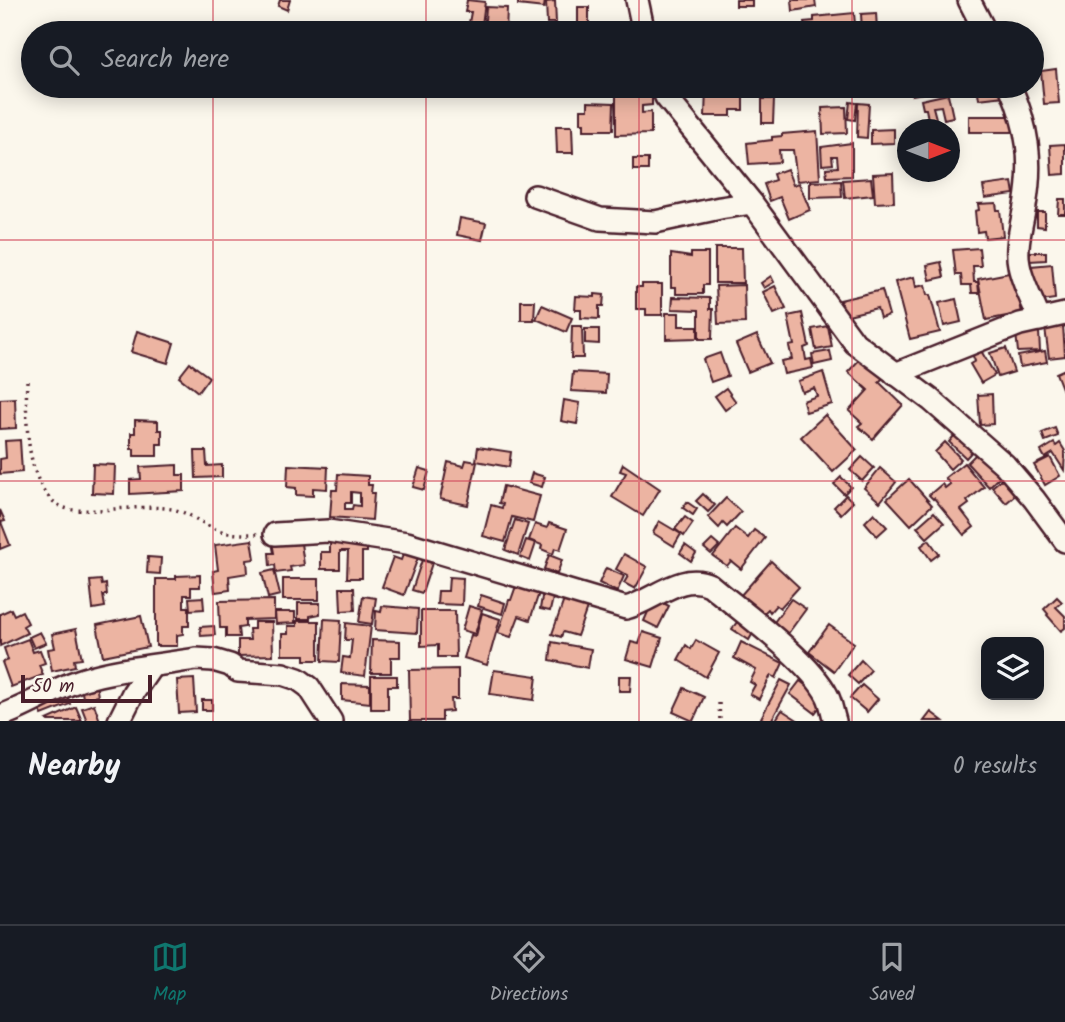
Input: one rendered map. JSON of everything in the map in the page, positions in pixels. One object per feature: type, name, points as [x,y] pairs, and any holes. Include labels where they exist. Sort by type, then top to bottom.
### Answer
[{"type":"street","points":[[637,0],[641,21]]},
{"type":"street","points":[[969,0],[980,21]]},
{"type":"street","points":[[667,98],[751,204],[855,343],[931,400],[1005,465],[1065,541]]},
{"type":"street","points":[[1015,98],[1022,113],[1029,160],[1018,264],[1040,320]]},
{"type":"street","points":[[535,196],[600,219],[655,222],[751,204]]},
{"type":"street","points":[[895,374],[1020,324],[1065,314]]},
{"type":"street","points":[[275,534],[328,531],[407,543],[626,608],[638,605],[689,580],[702,581],[779,642],[815,677],[828,696],[835,721]]},
{"type":"street","points":[[0,716],[15,711],[52,690],[86,678],[196,659],[213,660],[230,665],[238,671],[283,674],[298,679],[309,687],[331,721]]},
{"type":"street","points":[[119,721],[133,693],[151,667]]},
{"type":"path","points":[[27,381],[26,430],[36,472],[44,493],[53,503],[73,510],[170,509],[190,514],[219,531],[275,534]]},
{"type":"path","points":[[719,703],[720,721]]},
{"type":"building","points":[[280,0],[290,0],[287,10],[278,6]]},
{"type":"building","points":[[467,0],[485,2],[483,21],[469,21],[471,12],[465,12]]},
{"type":"building","points":[[518,0],[545,0],[544,8],[518,5]]},
{"type":"building","points":[[736,0],[752,0],[752,6],[736,6]]},
{"type":"building","points":[[792,0],[815,0],[816,7],[793,11]]},
{"type":"building","points":[[555,1],[556,21],[547,21],[546,2]]},
{"type":"building","points":[[486,7],[507,8],[506,21],[485,21]]},
{"type":"building","points":[[578,7],[589,7],[589,21],[578,21]]},
{"type":"building","points":[[854,13],[855,21],[814,21],[814,17]]},
{"type":"building","points":[[876,13],[876,21],[861,21],[861,14]]},
{"type":"building","points":[[1056,69],[1059,103],[1044,104],[1044,71]]},
{"type":"building","points":[[616,98],[652,98],[652,105],[642,106],[642,113],[651,112],[651,134],[616,135]]},
{"type":"building","points":[[706,98],[743,98],[743,110],[731,110],[731,116],[705,116]]},
{"type":"building","points":[[949,98],[953,117],[944,119],[941,106],[933,107],[936,119],[928,119],[926,109],[923,109],[921,100]]},
{"type":"building","points":[[762,99],[774,99],[773,123],[762,123]]},
{"type":"building","points":[[588,102],[614,103],[613,130],[584,130],[581,109],[588,109]]},
{"type":"building","points":[[850,102],[857,103],[855,120],[848,119]]},
{"type":"building","points":[[858,103],[869,104],[867,138],[857,137]]},
{"type":"building","points":[[846,107],[847,133],[823,134],[822,108]]},
{"type":"building","points":[[969,116],[1015,116],[1015,132],[969,132]]},
{"type":"building","points":[[556,126],[572,126],[573,153],[557,153]]},
{"type":"building","points":[[894,129],[894,143],[871,144],[871,130]]},
{"type":"building","points":[[817,131],[820,179],[797,181],[793,150],[779,150],[780,162],[749,164],[747,143],[772,140],[772,137],[782,134]]},
{"type":"building","points":[[852,143],[852,176],[827,177],[826,168],[838,167],[837,156],[832,156],[833,164],[822,165],[821,147]]},
{"type":"building","points":[[1065,144],[1065,174],[1052,175],[1050,145]]},
{"type":"building","points":[[633,159],[648,159],[648,170],[633,170]]},
{"type":"building","points":[[787,169],[793,185],[799,183],[810,210],[789,219],[780,197],[770,201],[764,184],[775,180],[773,174]]},
{"type":"building","points":[[893,173],[894,202],[875,203],[873,174]]},
{"type":"building","points":[[871,178],[873,195],[845,198],[843,180]]},
{"type":"building","points":[[841,181],[842,197],[810,198],[810,182]]},
{"type":"building","points":[[1012,182],[1014,194],[985,198],[983,186]]},
{"type":"building","points":[[1059,199],[1065,199],[1065,214],[1058,214]]},
{"type":"building","points":[[996,203],[997,210],[1000,210],[1003,236],[985,238],[984,231],[977,232],[975,211],[979,210],[978,204]]},
{"type":"building","points":[[1037,212],[1045,212],[1045,227],[1037,226]]},
{"type":"building","points":[[460,218],[486,223],[482,240],[457,235]]},
{"type":"building","points":[[715,248],[742,248],[743,283],[715,283]]},
{"type":"building","points":[[979,248],[981,266],[973,266],[974,282],[978,282],[979,293],[972,293],[971,285],[962,285],[961,275],[956,275],[953,250]]},
{"type":"building","points":[[1030,252],[1046,252],[1046,260],[1030,261]]},
{"type":"building","points":[[691,253],[708,253],[708,285],[703,285],[703,294],[676,294],[676,287],[671,287],[671,254],[691,257]]},
{"type":"building","points":[[941,262],[944,277],[930,280],[927,265]]},
{"type":"building","points":[[1052,264],[1055,299],[1034,302],[1031,266]]},
{"type":"building","points":[[1014,272],[1022,313],[986,320],[978,279]]},
{"type":"building","points":[[771,276],[774,282],[764,288],[761,283]]},
{"type":"building","points":[[914,277],[916,287],[925,285],[927,295],[930,295],[940,332],[910,339],[895,282]]},
{"type":"building","points":[[642,284],[662,284],[662,315],[646,315],[646,309],[636,309],[636,287],[642,287]]},
{"type":"building","points":[[744,285],[745,323],[718,324],[716,286]]},
{"type":"building","points":[[775,286],[786,309],[774,314],[763,292]]},
{"type":"building","points":[[882,290],[889,315],[880,318],[877,308],[844,316],[840,300]]},
{"type":"building","points":[[595,294],[604,295],[603,306],[599,306],[599,319],[581,318],[581,310],[575,310],[576,296],[595,297]]},
{"type":"building","points":[[673,297],[710,298],[710,309],[713,309],[712,339],[699,339],[699,310],[672,309]]},
{"type":"building","points":[[956,299],[961,322],[944,326],[939,303]]},
{"type":"building","points":[[521,301],[535,301],[534,320],[521,320]]},
{"type":"building","points":[[542,305],[572,318],[566,332],[536,319]]},
{"type":"building","points":[[666,313],[679,313],[679,326],[698,326],[698,338],[666,339]]},
{"type":"building","points":[[802,313],[809,346],[804,348],[806,360],[811,359],[813,368],[784,374],[781,361],[792,359],[789,346],[794,345],[788,316]]},
{"type":"building","points":[[1063,325],[1065,356],[1049,358],[1045,328]]},
{"type":"building","points":[[572,326],[582,326],[583,358],[571,358]]},
{"type":"building","points":[[828,326],[832,347],[816,350],[812,329]]},
{"type":"building","points":[[585,329],[599,329],[599,344],[585,343]]},
{"type":"building","points":[[137,331],[174,343],[168,363],[131,352]]},
{"type":"building","points":[[1039,332],[1040,351],[1018,352],[1016,333]]},
{"type":"building","points":[[757,335],[770,363],[748,372],[736,344]]},
{"type":"building","points":[[1006,348],[1014,372],[998,377],[990,353]]},
{"type":"building","points":[[980,349],[995,375],[981,383],[970,364],[975,361],[972,354]]},
{"type":"building","points":[[830,351],[832,361],[814,365],[812,354]]},
{"type":"building","points":[[1045,351],[1047,362],[1020,367],[1018,356]]},
{"type":"building","points":[[720,353],[728,376],[711,382],[703,359]]},
{"type":"building","points":[[861,358],[883,378],[879,382],[903,405],[873,439],[858,426],[862,423],[849,411],[868,390],[848,372]]},
{"type":"building","points":[[190,363],[209,377],[198,392],[179,377]]},
{"type":"building","points":[[1065,369],[1065,396],[1056,373]]},
{"type":"building","points":[[573,372],[607,374],[606,393],[571,391]]},
{"type":"building","points":[[823,372],[832,404],[806,412],[803,401],[817,396],[814,388],[802,392],[798,381]]},
{"type":"building","points":[[726,388],[736,402],[725,410],[715,396]]},
{"type":"building","points":[[992,394],[993,424],[980,425],[978,395]]},
{"type":"building","points":[[15,398],[16,428],[0,429],[0,399]]},
{"type":"building","points":[[564,400],[580,403],[577,424],[561,421]]},
{"type":"building","points":[[825,415],[857,450],[833,472],[801,437]]},
{"type":"building","points":[[135,420],[158,421],[158,430],[162,430],[162,444],[157,444],[157,456],[134,456],[131,433],[135,433]]},
{"type":"building","points":[[1055,428],[1058,436],[1045,441],[1042,433]]},
{"type":"building","points":[[958,431],[976,447],[966,458],[949,442]]},
{"type":"building","points":[[20,440],[22,472],[0,474],[0,459],[6,458],[5,441]]},
{"type":"building","points":[[945,442],[961,459],[950,469],[935,452]]},
{"type":"building","points":[[1054,443],[1056,446],[1060,443],[1065,451],[1064,470],[1053,453],[1045,458],[1041,451]]},
{"type":"building","points":[[478,447],[511,452],[509,467],[476,461]]},
{"type":"building","points":[[980,450],[1002,474],[989,487],[967,463]]},
{"type":"building","points":[[195,451],[206,451],[207,466],[222,465],[222,477],[196,478]]},
{"type":"building","points":[[862,457],[874,468],[862,481],[850,470]]},
{"type":"building","points":[[1050,457],[1060,476],[1045,485],[1034,465]]},
{"type":"building","points":[[466,460],[477,462],[468,505],[440,499],[448,462],[464,466]]},
{"type":"building","points":[[964,463],[984,487],[967,501],[969,504],[961,510],[974,527],[964,535],[929,495],[942,484],[945,488],[950,484],[945,478]]},
{"type":"building","points":[[93,464],[115,465],[114,494],[92,493]]},
{"type":"building","points":[[623,464],[660,489],[643,516],[612,497],[626,473],[620,471]]},
{"type":"building","points":[[177,465],[177,475],[184,475],[184,491],[130,494],[130,480],[141,479],[140,467]]},
{"type":"building","points":[[288,465],[328,467],[327,489],[313,488],[313,496],[296,495],[296,488],[287,487]]},
{"type":"building","points":[[419,468],[429,471],[424,490],[413,487]]},
{"type":"building","points":[[880,468],[896,482],[880,502],[864,488]]},
{"type":"building","points":[[532,473],[545,477],[542,487],[529,483]]},
{"type":"building","points":[[338,474],[368,476],[368,485],[372,485],[371,493],[374,493],[372,520],[330,517],[332,490],[337,490]],"holes":[[[351,492],[360,493],[360,506],[353,505],[352,509],[345,509],[345,503],[351,503]]]},
{"type":"building","points":[[1005,476],[1019,492],[1006,503],[992,487]]},
{"type":"building","points":[[841,477],[851,487],[844,494],[834,484]]},
{"type":"building","points":[[909,479],[932,505],[911,525],[887,499]]},
{"type":"building","points":[[503,486],[540,496],[533,522],[512,517],[505,542],[483,536],[491,505],[502,508],[503,504],[499,503]]},
{"type":"building","points":[[703,494],[715,505],[708,512],[696,501]]},
{"type":"building","points":[[846,495],[853,502],[841,514],[834,507]]},
{"type":"building","points":[[726,498],[741,512],[727,527],[723,523],[719,528],[708,517]]},
{"type":"building","points":[[687,502],[697,509],[693,515],[683,508]]},
{"type":"building","points":[[0,510],[5,521],[1,522],[10,545],[0,549]]},
{"type":"building","points":[[934,512],[944,523],[927,538],[917,527]]},
{"type":"building","points":[[874,513],[887,527],[877,536],[865,522]]},
{"type":"building","points":[[685,517],[693,523],[684,536],[675,529]]},
{"type":"building","points":[[515,520],[528,524],[518,555],[505,550]]},
{"type":"building","points":[[659,521],[681,534],[674,546],[653,533]]},
{"type":"building","points":[[549,523],[567,529],[560,550],[555,548],[553,554],[541,549],[542,545],[529,540],[535,524],[547,528]]},
{"type":"building","points":[[735,528],[748,538],[754,530],[765,538],[741,569],[731,561],[727,566],[713,556]]},
{"type":"building","points":[[296,539],[297,544],[301,543],[304,565],[290,567],[291,571],[276,573],[275,565],[270,566],[269,553],[274,553],[272,542]]},
{"type":"building","points":[[252,540],[255,559],[247,560],[248,573],[229,576],[230,590],[215,592],[213,571],[218,570],[215,545]]},
{"type":"building","points":[[526,540],[536,543],[530,561],[520,557]]},
{"type":"building","points":[[712,540],[719,546],[711,554],[704,548]]},
{"type":"building","points":[[929,540],[939,554],[931,560],[921,546]]},
{"type":"building","points":[[330,542],[367,542],[367,552],[362,552],[362,578],[347,578],[348,551],[340,551],[340,569],[321,569],[321,552],[330,552]]},
{"type":"building","points":[[685,545],[696,553],[691,561],[680,553]]},
{"type":"building","points":[[405,549],[419,555],[404,595],[382,587],[393,557],[401,560]]},
{"type":"building","points":[[624,554],[647,567],[635,589],[624,583],[628,576],[616,569]]},
{"type":"building","points":[[549,555],[562,560],[557,574],[544,569]]},
{"type":"building","points":[[148,557],[161,558],[160,574],[147,573]]},
{"type":"building","points":[[422,560],[432,563],[422,593],[412,590]]},
{"type":"building","points":[[771,561],[799,587],[780,608],[776,605],[761,616],[740,596]]},
{"type":"building","points":[[606,568],[624,576],[617,592],[599,583]]},
{"type":"building","points":[[274,570],[280,595],[268,598],[262,573]]},
{"type":"building","points":[[200,575],[200,587],[191,587],[191,595],[184,595],[184,607],[189,607],[189,626],[183,626],[183,634],[177,635],[177,646],[156,646],[156,579]]},
{"type":"building","points":[[449,577],[463,578],[462,605],[437,604],[438,591],[448,591]]},
{"type":"building","points":[[283,579],[319,579],[319,600],[283,600]]},
{"type":"building","points":[[101,580],[102,585],[106,584],[107,595],[103,595],[105,607],[93,609],[90,581]]},
{"type":"building","points":[[516,586],[539,593],[530,620],[519,616],[511,637],[498,633]]},
{"type":"building","points":[[340,588],[354,588],[355,610],[341,611]]},
{"type":"building","points":[[543,591],[554,594],[550,611],[540,609]]},
{"type":"building","points":[[481,595],[505,603],[502,614],[478,606]]},
{"type":"building","points":[[363,596],[376,598],[372,624],[359,622]]},
{"type":"building","points":[[203,597],[204,609],[190,610],[189,598]]},
{"type":"building","points":[[1057,597],[1062,602],[1056,607],[1065,616],[1065,628],[1061,631],[1044,609]]},
{"type":"building","points":[[654,598],[669,606],[658,628],[644,621]]},
{"type":"building","points":[[791,599],[806,609],[787,635],[772,625]]},
{"type":"building","points":[[274,600],[274,619],[245,620],[245,627],[238,628],[239,637],[226,637],[226,628],[220,628],[219,601]]},
{"type":"building","points":[[564,600],[587,608],[577,636],[563,632],[561,637],[552,634]]},
{"type":"building","points":[[298,603],[320,603],[320,614],[310,616],[310,619],[298,619]]},
{"type":"building","points":[[382,606],[418,609],[417,633],[375,630],[376,611],[381,612]]},
{"type":"building","points":[[469,606],[482,610],[475,634],[462,630]]},
{"type":"building","points":[[11,609],[14,615],[22,611],[28,623],[23,626],[27,633],[0,646],[0,614]]},
{"type":"building","points":[[421,611],[455,611],[456,657],[438,657],[438,645],[421,646]]},
{"type":"building","points":[[275,612],[295,612],[295,623],[276,624]]},
{"type":"building","points":[[482,613],[500,619],[487,665],[464,658],[471,635],[476,636]]},
{"type":"building","points":[[141,616],[148,647],[103,656],[97,625]]},
{"type":"building","points":[[324,619],[341,620],[339,662],[322,661]]},
{"type":"building","points":[[297,621],[319,621],[319,660],[305,660],[305,655],[282,655],[282,634],[288,634],[288,626],[297,626]]},
{"type":"building","points":[[254,622],[272,622],[273,655],[238,656],[238,640],[250,640],[249,629],[254,629]]},
{"type":"building","points":[[737,622],[753,633],[749,640],[732,629]]},
{"type":"building","points":[[346,623],[371,626],[365,676],[341,673],[343,657],[350,658],[352,640],[345,640]]},
{"type":"building","points":[[829,625],[854,643],[834,671],[809,652]]},
{"type":"building","points":[[214,626],[215,635],[201,636],[200,627]]},
{"type":"building","points":[[76,629],[82,659],[74,660],[75,666],[52,671],[48,649],[55,648],[52,634]]},
{"type":"building","points":[[40,632],[46,643],[34,648],[29,637]]},
{"type":"building","points":[[643,632],[662,638],[653,667],[626,659],[631,642],[639,644]]},
{"type":"building","points":[[28,639],[33,652],[40,650],[45,663],[39,665],[43,675],[11,687],[2,662],[8,660],[4,648]]},
{"type":"building","points":[[372,640],[400,641],[400,657],[391,657],[391,673],[371,673]]},
{"type":"building","points":[[696,640],[719,653],[706,677],[678,660],[686,645],[691,649]]},
{"type":"building","points":[[552,642],[591,649],[588,668],[550,660]]},
{"type":"building","points":[[741,642],[783,663],[776,678],[771,675],[759,699],[750,694],[755,685],[750,682],[756,670],[734,658]]},
{"type":"building","points":[[861,660],[871,670],[858,684],[848,675]]},
{"type":"building","points":[[458,669],[458,699],[451,699],[452,711],[442,712],[442,721],[410,721],[409,670]]},
{"type":"building","points":[[494,670],[537,676],[534,700],[490,694]]},
{"type":"building","points":[[371,676],[397,676],[397,686],[388,686],[388,709],[371,709]]},
{"type":"building","points":[[619,676],[631,676],[630,691],[619,691]]},
{"type":"building","points":[[194,679],[196,712],[179,713],[177,680]]},
{"type":"building","points":[[781,680],[791,685],[771,721],[766,721],[761,718]]},
{"type":"building","points":[[800,681],[825,700],[815,713],[790,694]]},
{"type":"building","points":[[96,684],[98,696],[83,698],[81,686]]},
{"type":"building","points":[[342,684],[370,685],[370,703],[342,700]]},
{"type":"building","points":[[862,685],[878,699],[867,712],[850,698]]},
{"type":"building","points":[[684,688],[704,697],[693,721],[673,712]]},
{"type":"building","points":[[65,691],[70,704],[42,715],[37,702]]},
{"type":"building","points":[[202,700],[212,700],[212,710],[202,710]]},
{"type":"building","points":[[94,704],[100,721],[87,721],[82,708]]},
{"type":"building","points":[[76,707],[82,721],[47,720]]},
{"type":"building","points":[[782,710],[799,721],[775,721]]},
{"type":"building","points":[[931,712],[943,721],[924,721]]}]
